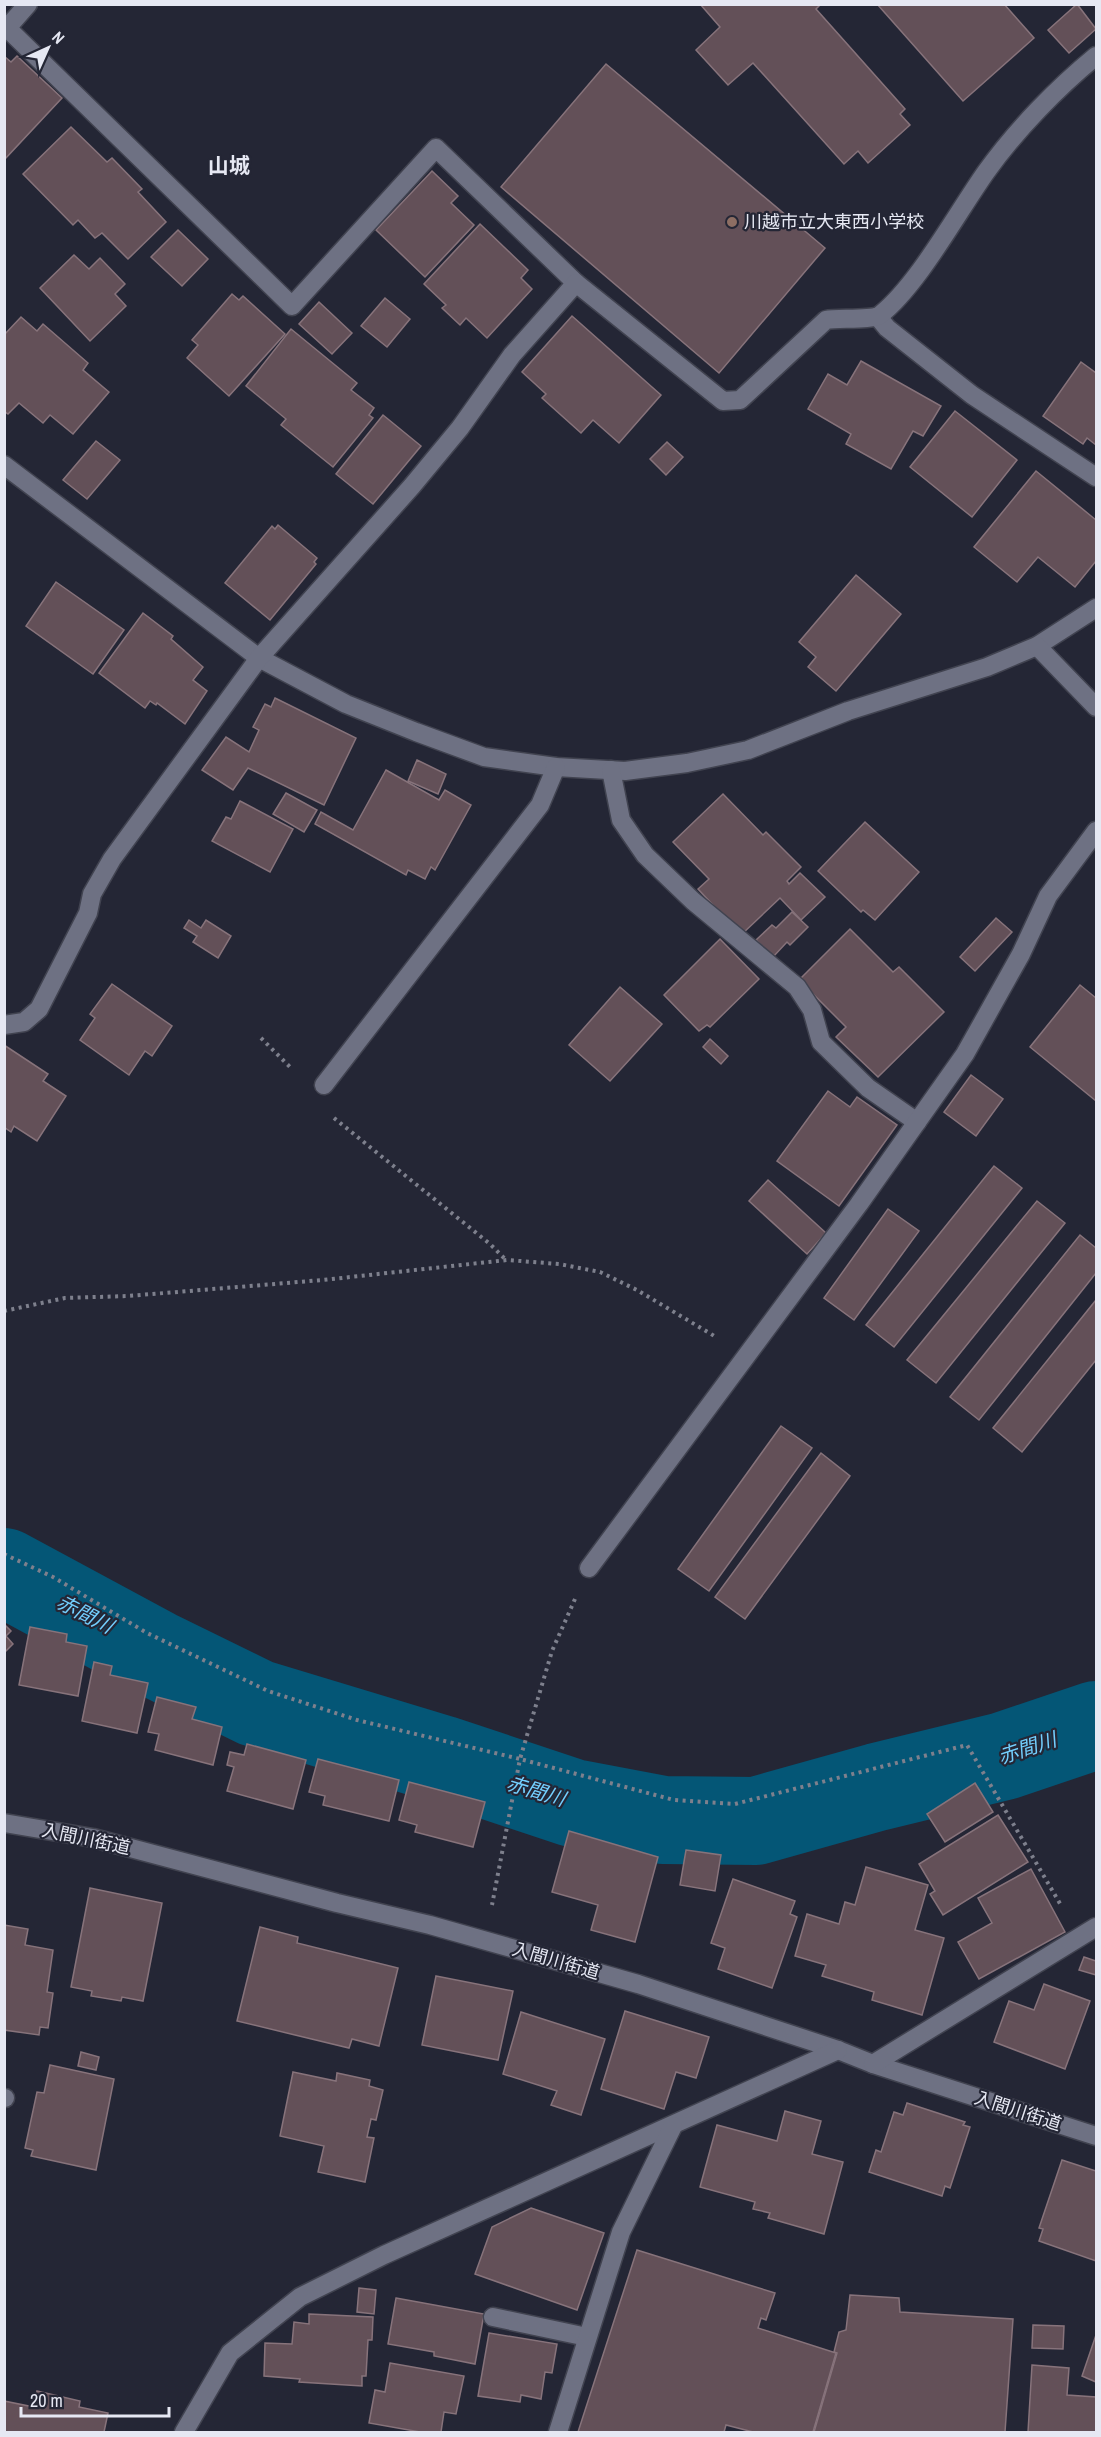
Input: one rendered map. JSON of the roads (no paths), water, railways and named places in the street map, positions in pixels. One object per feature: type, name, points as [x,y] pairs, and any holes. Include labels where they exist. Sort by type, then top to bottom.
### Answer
[{"type":"street","points":[[28,4],[7,28],[292,306],[436,148],[576,283],[723,401],[740,400],[826,320],[878,316],[908,285],[988,170],[1028,123],[1078,71],[1096,56]]},
{"type":"street","points":[[4,1025],[24,1022],[39,1009],[88,912],[92,894],[112,859],[259,658],[412,486],[460,428],[512,355],[576,283]]},
{"type":"street","points":[[878,316],[887,328],[972,395],[1096,477]]},
{"type":"street","points":[[4,465],[259,658],[346,704],[416,732],[484,757],[556,768],[611,770],[687,763],[748,750],[848,711],[987,667],[1038,646],[1096,608]]},
{"type":"street","points":[[1038,646],[1096,707]]},
{"type":"street","points":[[324,1085],[540,805],[556,768]]},
{"type":"street","points":[[611,770],[621,820],[645,855],[693,901],[797,987],[812,1010],[821,1042],[868,1088],[917,1122]]},
{"type":"street","points":[[589,1568],[747,1356],[965,1054],[1022,954],[1048,896],[1096,831]]},
{"type":"street","points":[[4,1807],[9,1824]]},
{"type":"street","name":"入間川街道","points":[[9,1824],[93,1838],[485,1941],[638,1984],[838,2050],[873,2064],[1096,2136]]},
{"type":"street","points":[[873,2064],[1096,1927]]},
{"type":"street","points":[[184,2433],[230,2353],[300,2297],[384,2255],[838,2050]]},
{"type":"street","points":[[558,2433],[621,2232],[673,2126]]},
{"type":"street","points":[[493,2317],[587,2337]]},
{"type":"waterway","name":"赤間川","points":[[4,1572],[156,1654],[256,1703],[441,1759],[573,1803],[663,1820],[756,1821],[877,1787],[1004,1756],[1096,1725]]},
{"type":"place","name":"川越市立大東西小学校","points":[[732,222]]},
{"type":"district","name":"山城","points":[[229,166]]}]
